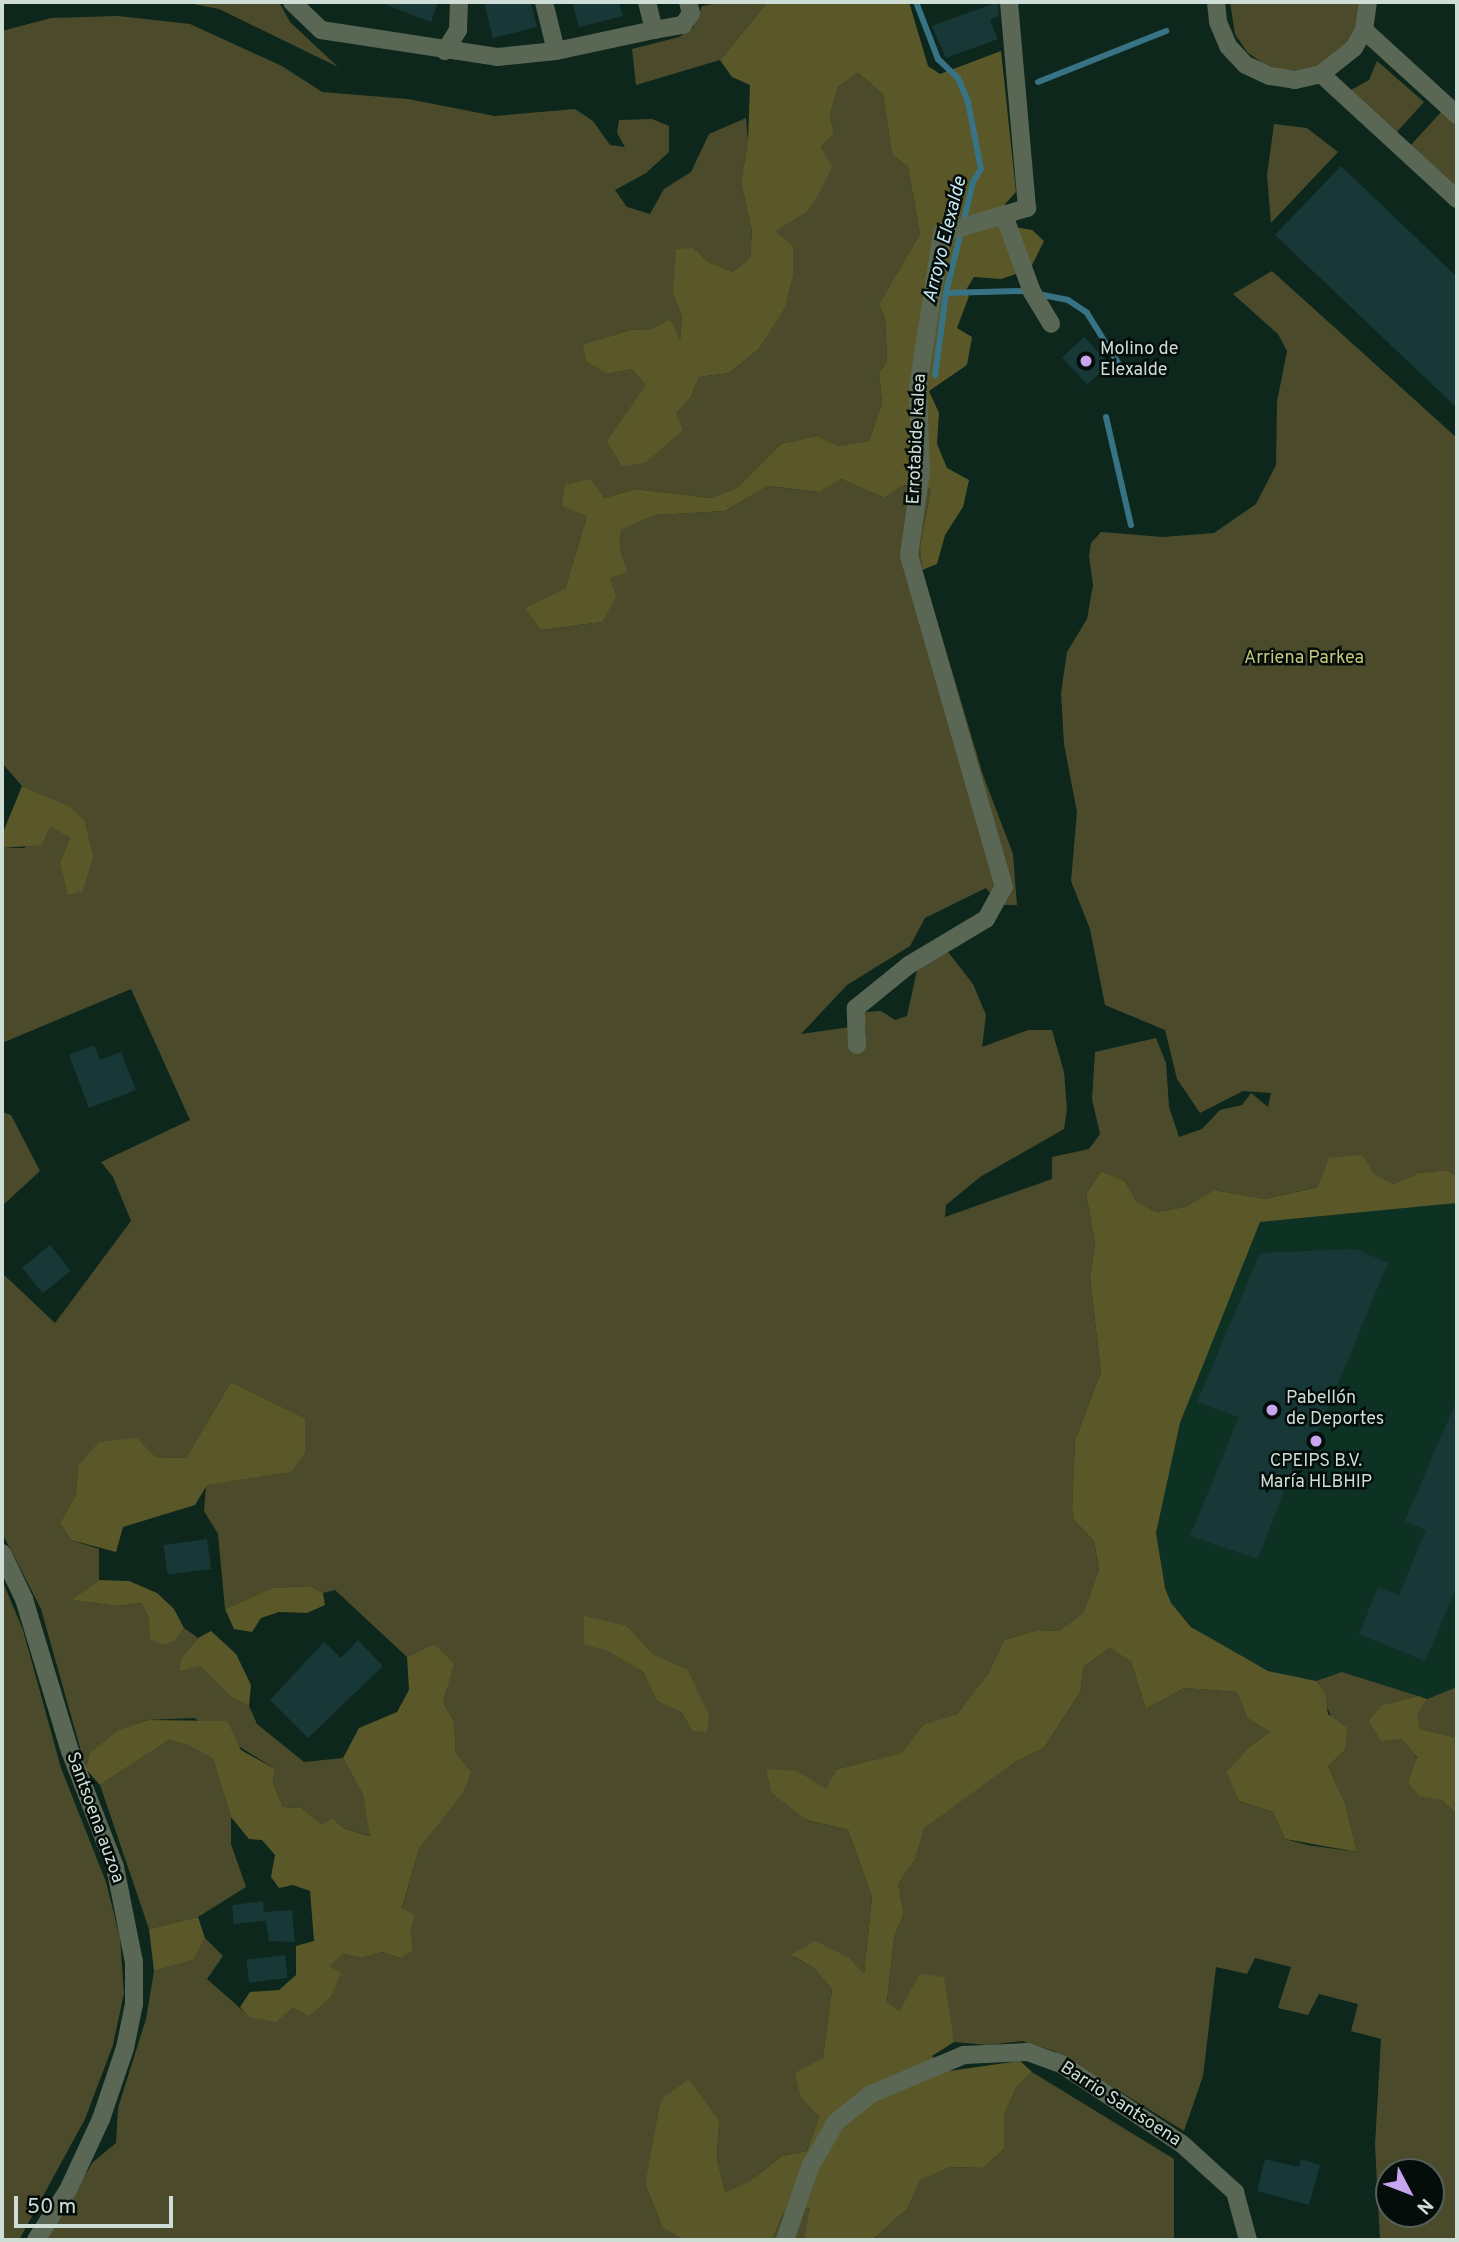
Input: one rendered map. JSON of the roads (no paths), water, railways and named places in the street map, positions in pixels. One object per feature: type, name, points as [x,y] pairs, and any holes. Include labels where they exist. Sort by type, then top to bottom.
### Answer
[{"type":"street","points":[[292,2],[321,30],[444,51],[498,57],[556,51],[683,25],[691,13],[688,2]]},
{"type":"street","points":[[444,51],[458,30],[459,2]]},
{"type":"street","points":[[544,2],[556,51]]},
{"type":"street","points":[[647,2],[654,30]]},
{"type":"street","name":"Errotabide kalea","points":[[857,1045],[856,1008],[909,965],[986,919],[1004,887],[909,555],[920,472],[918,387],[942,233],[1027,208],[1009,2]]},
{"type":"street","points":[[1216,2],[1218,22],[1228,46],[1246,65],[1269,76],[1295,80],[1321,74],[1339,63],[1364,30],[1368,2]]},
{"type":"street","points":[[1364,30],[1457,115]]},
{"type":"street","points":[[1321,74],[1457,199]]},
{"type":"street","points":[[1004,215],[1032,292],[1051,324]]},
{"type":"street","name":"Santsoena auzoa","points":[[2,1553],[24,1599],[70,1751],[115,1867],[134,1962],[134,2004],[125,2048],[101,2119],[68,2190],[36,2240]]},
{"type":"street","name":"Barrio Santsoena","points":[[785,2240],[810,2167],[836,2122],[871,2094],[964,2055],[1028,2052],[1061,2064],[1182,2144],[1235,2192],[1248,2240]]},
{"type":"waterway","name":"Arroyo Elexalde","points":[[916,2],[938,59],[958,78],[968,102],[981,169],[973,182],[946,293],[935,375]]},
{"type":"waterway","points":[[1038,82],[1166,31]]},
{"type":"waterway","points":[[946,293],[1023,291],[1068,300],[1087,313],[1122,369]]},
{"type":"waterway","points":[[1106,417],[1131,525]]},
{"type":"place","name":"Molino de Elexalde","points":[[1086,361]]},
{"type":"place","name":"Pabellón de Deportes","points":[[1272,1410]]},
{"type":"place","name":"CPEIPS B.V. María HLBHIP","points":[[1316,1441]]},
{"type":"park label","name":"Arriena Parkea","points":[[1304,659]]}]
